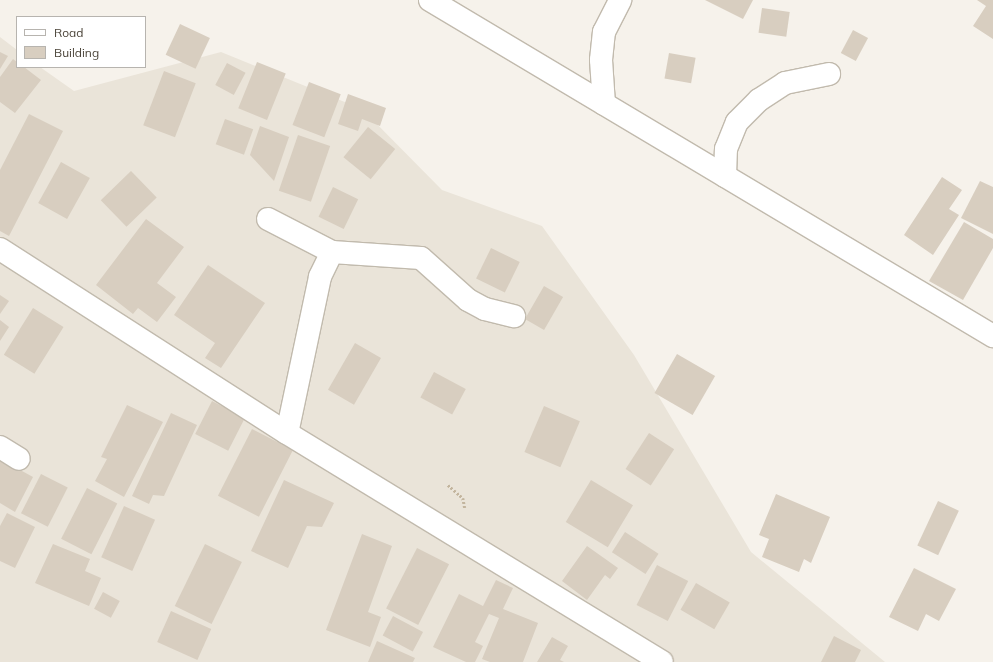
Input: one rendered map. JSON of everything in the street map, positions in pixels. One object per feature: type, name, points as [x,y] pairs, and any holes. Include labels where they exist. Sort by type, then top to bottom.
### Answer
[{"type":"street","points":[[430,0],[993,336]]},
{"type":"street","points":[[604,104],[601,60],[604,32],[620,0]]},
{"type":"street","points":[[725,176],[726,149],[737,122],[759,100],[785,83],[829,74]]},
{"type":"street","points":[[268,219],[332,252],[421,258],[468,300],[485,309],[514,316]]},
{"type":"street","points":[[0,249],[287,433],[662,662]]},
{"type":"street","points":[[287,433],[320,277],[332,252]]},
{"type":"street","points":[[0,447],[19,459]]},
{"type":"shaded area","points":[[0,37],[16,49],[16,68],[41,68],[74,91],[221,52],[362,109],[442,190],[542,226],[634,355],[751,552],[885,662],[0,662]]},
{"type":"building","points":[[705,0],[753,0],[743,19]]},
{"type":"building","points":[[977,0],[993,0],[993,39],[973,26],[986,6]]},
{"type":"building","points":[[762,8],[790,12],[786,37],[759,33]]},
{"type":"building","points":[[180,24],[210,38],[196,69],[166,55]]},
{"type":"building","points":[[853,30],[868,38],[856,61],[841,53]]},
{"type":"building","points":[[0,52],[8,56],[0,69]]},
{"type":"building","points":[[669,53],[696,58],[691,83],[664,79]]},
{"type":"building","points":[[13,59],[16,61],[16,68],[25,68],[41,80],[15,113],[0,102],[0,77]]},
{"type":"building","points":[[257,62],[286,74],[267,120],[238,108]]},
{"type":"building","points":[[227,63],[246,73],[234,95],[215,85]]},
{"type":"building","points":[[164,71],[196,83],[175,137],[143,125]]},
{"type":"building","points":[[309,82],[341,94],[324,137],[293,125]]},
{"type":"building","points":[[348,94],[386,108],[380,126],[362,119],[358,131],[338,124]]},
{"type":"building","points":[[29,114],[63,131],[9,236],[0,231],[0,170]]},
{"type":"building","points":[[225,119],[253,129],[244,155],[216,144]]},
{"type":"building","points":[[260,126],[289,137],[274,181],[250,155]]},
{"type":"building","points":[[368,127],[395,149],[371,179],[343,157]]},
{"type":"building","points":[[298,135],[330,146],[311,202],[279,191]]},
{"type":"building","points":[[61,162],[90,178],[67,219],[38,203]]},
{"type":"building","points":[[131,171],[157,198],[126,227],[101,200]]},
{"type":"building","points":[[942,177],[962,190],[949,209],[959,215],[933,255],[904,235]]},
{"type":"building","points":[[980,181],[993,187],[993,234],[961,218]]},
{"type":"building","points":[[333,187],[358,199],[344,229],[319,217]]},
{"type":"building","points":[[146,219],[184,247],[157,283],[176,297],[157,322],[138,308],[133,314],[96,285]]},
{"type":"building","points":[[964,222],[993,239],[993,248],[963,300],[929,281]]},
{"type":"building","points":[[491,248],[520,262],[505,293],[476,279]]},
{"type":"building","points":[[208,265],[265,303],[221,368],[205,358],[215,343],[174,315]]},
{"type":"building","points":[[544,286],[563,297],[544,330],[525,319]]},
{"type":"building","points":[[0,295],[9,301],[0,314]]},
{"type":"building","points":[[33,308],[64,327],[34,374],[4,355]]},
{"type":"building","points":[[0,320],[9,327],[0,341]]},
{"type":"building","points":[[355,343],[381,358],[354,405],[328,390]]},
{"type":"building","points":[[677,354],[715,376],[693,415],[654,393]]},
{"type":"building","points":[[434,372],[466,389],[452,415],[420,398]]},
{"type":"building","points":[[212,401],[245,418],[228,451],[195,434]]},
{"type":"building","points":[[127,405],[163,422],[124,497],[95,481],[107,459],[101,457]]},
{"type":"building","points":[[544,406],[580,421],[560,467],[524,452]]},
{"type":"building","points":[[171,413],[197,425],[164,496],[153,495],[149,504],[132,496]]},
{"type":"building","points":[[252,429],[293,450],[259,517],[218,496]]},
{"type":"building","points":[[649,433],[674,449],[651,485],[626,469]]},
{"type":"building","points":[[0,459],[33,477],[15,512],[0,503]]},
{"type":"building","points":[[41,474],[68,488],[48,527],[21,513]]},
{"type":"building","points":[[284,480],[334,503],[322,527],[307,526],[288,568],[251,551]]},
{"type":"building","points":[[591,480],[633,505],[608,547],[566,522]]},
{"type":"building","points":[[87,488],[117,503],[91,554],[61,539]]},
{"type":"building","points":[[776,494],[830,517],[811,563],[804,559],[799,572],[762,557],[769,539],[759,535]]},
{"type":"building","points":[[938,501],[959,511],[938,555],[917,545]]},
{"type":"building","points":[[124,506],[155,520],[132,571],[101,557]]},
{"type":"building","points":[[7,513],[35,527],[15,568],[0,561],[0,526]]},
{"type":"building","points":[[625,532],[659,554],[645,574],[612,552]]},
{"type":"building","points":[[362,534],[392,546],[368,612],[381,617],[370,647],[326,630]]},
{"type":"building","points":[[53,544],[90,559],[85,571],[101,578],[89,606],[35,583]]},
{"type":"building","points":[[205,544],[242,562],[212,624],[175,606]]},
{"type":"building","points":[[587,546],[618,568],[610,579],[605,575],[587,600],[562,581]]},
{"type":"building","points":[[417,548],[449,564],[418,625],[386,609]]},
{"type":"building","points":[[657,565],[688,581],[668,621],[637,605]]},
{"type":"building","points":[[914,568],[956,589],[939,621],[926,614],[918,631],[889,617]]},
{"type":"building","points":[[496,580],[513,588],[503,609],[538,623],[523,662],[490,662],[482,659],[499,618],[489,614],[475,642],[483,646],[475,662],[466,662],[433,647],[459,594],[483,606]]},
{"type":"building","points":[[696,583],[730,602],[714,629],[680,610]]},
{"type":"building","points":[[103,592],[120,601],[111,618],[94,609]]},
{"type":"building","points":[[171,611],[211,629],[197,660],[157,642]]},
{"type":"building","points":[[393,616],[423,632],[413,651],[383,635]]},
{"type":"building","points":[[834,636],[861,650],[855,662],[821,662]]},
{"type":"building","points":[[552,637],[568,646],[560,660],[564,662],[537,662]]},
{"type":"building","points":[[377,641],[415,658],[413,662],[368,662]]}]
